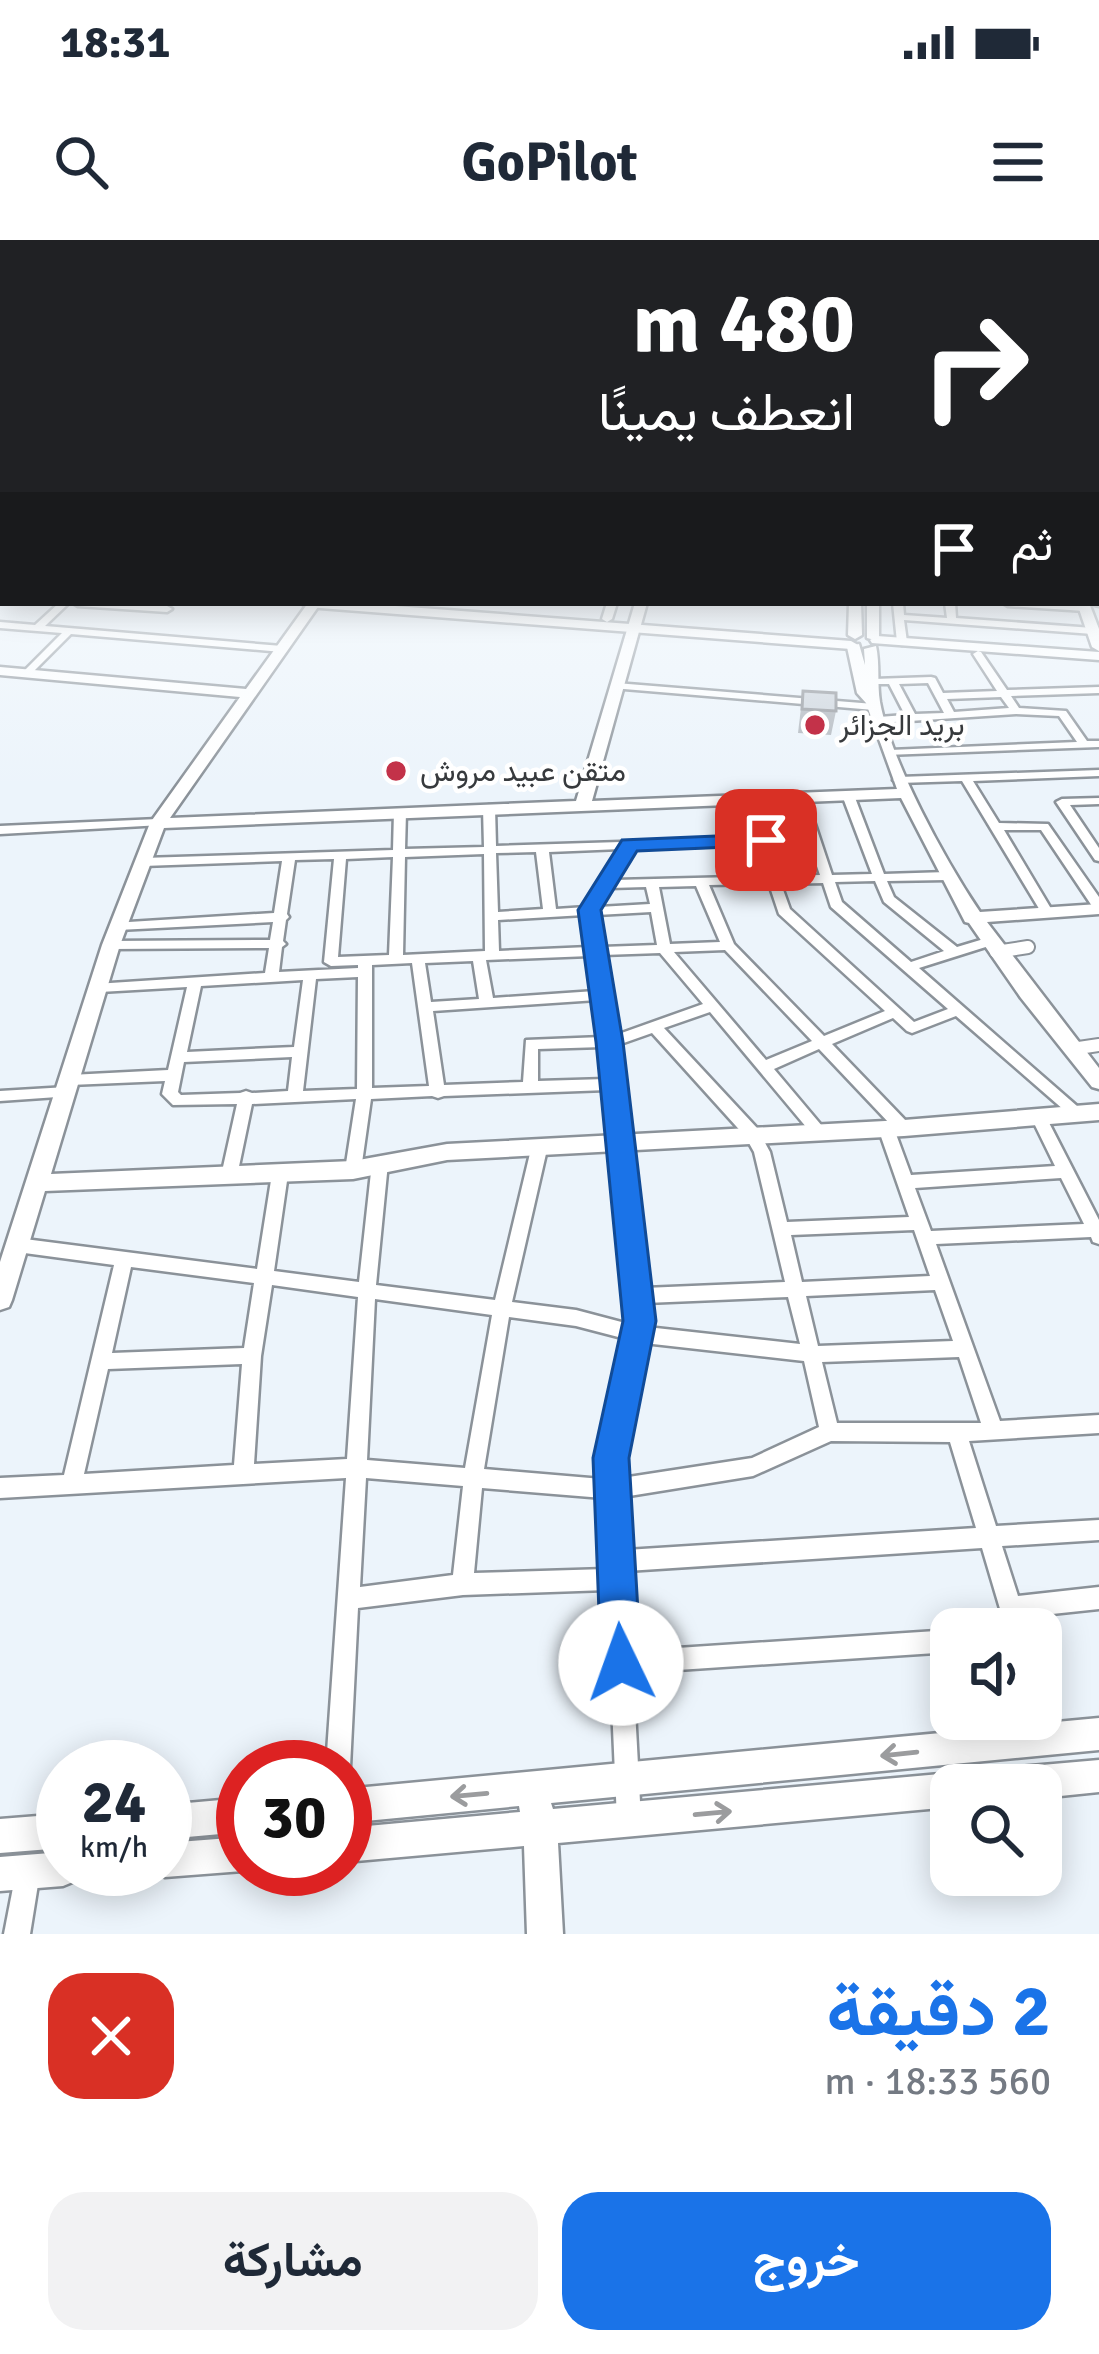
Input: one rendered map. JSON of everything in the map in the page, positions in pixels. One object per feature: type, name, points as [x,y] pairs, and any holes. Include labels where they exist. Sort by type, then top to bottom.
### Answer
[{"type":"street","points":[[48,629],[282,649]]},
{"type":"street","points":[[142,637],[149,629]]},
{"type":"street","points":[[0,1300],[115,935],[158,823],[295,629]]},
{"type":"street","points":[[583,804],[633,629]]},
{"type":"street","points":[[689,629],[1099,660]]},
{"type":"street","points":[[854,629],[864,693],[875,703]]},
{"type":"street","points":[[874,629],[875,703],[902,787],[971,918],[1099,1082]]},
{"type":"street","points":[[901,629],[902,641]]},
{"type":"street","points":[[26,674],[69,631]]},
{"type":"street","points":[[875,643],[902,641],[1099,660]]},
{"type":"street","points":[[978,654],[1016,711]]},
{"type":"street","points":[[0,671],[250,694]]},
{"type":"street","points":[[892,681],[931,680],[952,717]]},
{"type":"street","points":[[875,703],[892,681]]},
{"type":"street","points":[[892,681],[912,718]]},
{"type":"street","points":[[616,686],[875,703],[912,718],[1062,713],[1084,744]]},
{"type":"street","points":[[940,696],[1092,691],[1099,709]]},
{"type":"street","points":[[890,753],[1099,744]]},
{"type":"street","points":[[0,830],[848,795],[966,778],[1099,773]]},
{"type":"street","points":[[966,778],[1047,912]]},
{"type":"street","points":[[848,795],[888,899],[953,951]]},
{"type":"street","points":[[800,797],[836,904],[958,1010],[1088,1113]]},
{"type":"street","points":[[1099,801],[1062,802],[1099,857]]},
{"type":"street","points":[[488,1003],[489,808]]},
{"type":"street","points":[[396,960],[400,812]]},
{"type":"street","points":[[971,918],[1099,908],[1044,826],[996,827]]},
{"type":"street","points":[[143,862],[812,839]]},
{"type":"street","points":[[629,1821],[611,1458],[637,1334],[636,1296],[610,1042],[590,910],[630,845]]},
{"type":"street","points":[[542,848],[550,912]]},
{"type":"street","points":[[340,855],[331,962],[365,967]]},
{"type":"street","points":[[271,978],[289,857]]},
{"type":"street","points":[[1074,868],[1099,868]]},
{"type":"street","points":[[608,884],[947,876]]},
{"type":"street","points":[[774,880],[784,911],[912,1028],[958,1010]]},
{"type":"street","points":[[701,882],[728,946],[824,1042],[895,1128],[905,1182],[994,1431]]},
{"type":"street","points":[[652,883],[664,949],[817,1130]]},
{"type":"street","points":[[490,916],[656,908]]},
{"type":"street","points":[[115,935],[283,916]]},
{"type":"street","points":[[115,935],[279,944]]},
{"type":"street","points":[[100,987],[310,975],[418,958],[728,946]]},
{"type":"street","points":[[908,967],[953,951],[1028,947]]},
{"type":"street","points":[[418,958],[438,1093]]},
{"type":"street","points":[[353,1170],[364,1094],[365,967]]},
{"type":"street","points":[[296,1094],[310,975]]},
{"type":"street","points":[[195,982],[170,1094],[178,1101],[611,1084]]},
{"type":"street","points":[[424,1006],[603,995]]},
{"type":"street","points":[[530,1088],[531,1044],[610,1042],[713,1006]]},
{"type":"street","points":[[766,1066],[895,1012]]},
{"type":"street","points":[[657,1028],[751,1132],[762,1152],[830,1432]]},
{"type":"street","points":[[1072,1049],[1099,1045]]},
{"type":"street","points":[[178,1057],[299,1052]]},
{"type":"street","points":[[2,1100],[69,1086],[174,1075]]},
{"type":"street","points":[[229,1176],[246,1096]]},
{"type":"street","points":[[38,1183],[353,1170],[380,1162],[540,1145],[895,1128],[1088,1113]]},
{"type":"street","points":[[784,1229],[1097,1233],[1039,1117]]},
{"type":"street","points":[[463,1584],[470,1478],[499,1308],[540,1145]]},
{"type":"street","points":[[340,1740],[367,1291],[380,1162]]},
{"type":"street","points":[[905,1182],[1068,1171]]},
{"type":"street","points":[[243,1474],[252,1356],[280,1174]]},
{"type":"street","points":[[17,1245],[576,1318],[637,1334],[812,1354],[964,1349]]},
{"type":"street","points":[[72,1484],[124,1259]]},
{"type":"street","points":[[636,1296],[940,1283]]},
{"type":"street","points":[[100,1361],[252,1356]]},
{"type":"street","points":[[0,1488],[356,1468],[612,1489],[753,1467],[830,1432],[957,1433],[1099,1424]]},
{"type":"street","points":[[957,1433],[1011,1608]]},
{"type":"street","points":[[348,1599],[463,1584],[1099,1530]]},
{"type":"street","points":[[1056,1608],[1099,1598]]},
{"type":"street","points":[[621,1663],[930,1642]]},
{"type":"street","points":[[1062,1738],[1099,1734]]},
{"type":"street","points":[[372,1804],[1042,1740]]},
{"type":"street","points":[[1062,1779],[1099,1775]]},
{"type":"street","points":[[532,1789],[540,1829],[545,1934]]},
{"type":"street","points":[[372,1843],[930,1792]]},
{"type":"street","points":[[0,1836],[36,1833]]},
{"type":"street","points":[[17,1934],[30,1871]]},
{"type":"building","points":[[803,691],[836,693],[836,711],[802,709]]},
{"type":"place","name":"بريد الجزائر","points":[[815,725]]},
{"type":"place","name":"متقن عبيد مروش","points":[[396,771]]},
{"type":"route","points":[[621,1663],[611,1458],[639,1321],[610,1042],[590,910],[630,845],[766,840]]}]
